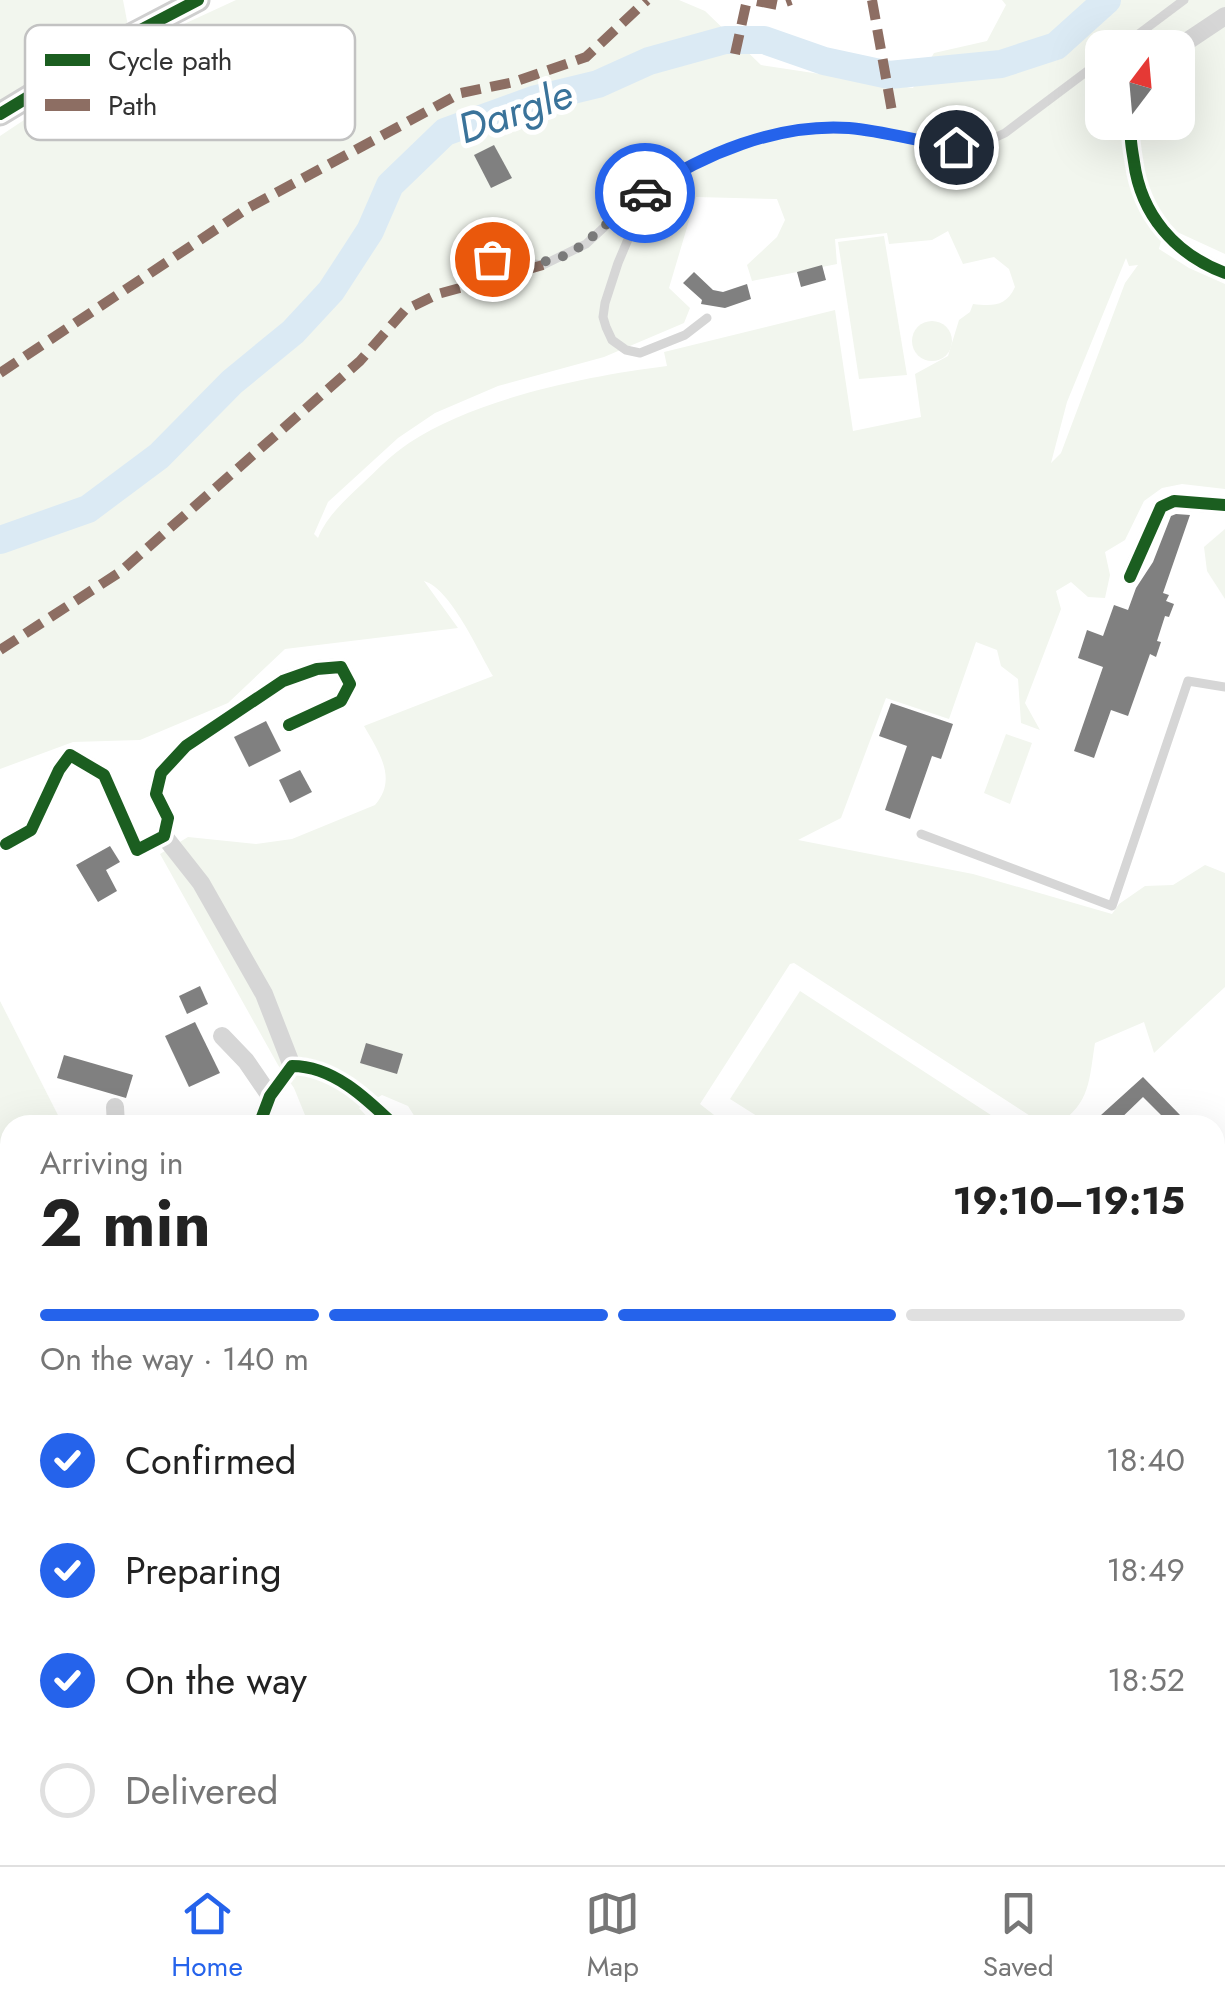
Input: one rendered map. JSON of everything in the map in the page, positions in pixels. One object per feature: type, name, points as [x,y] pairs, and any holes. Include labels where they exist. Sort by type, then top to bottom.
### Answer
[{"type":"street","points":[[150,25],[198,0]]},
{"type":"street","points":[[1195,36],[1225,16]]},
{"type":"street","points":[[0,114],[25,99]]},
{"type":"street","points":[[1131,140],[1141,194],[1156,224],[1173,242],[1225,272]]},
{"type":"street","points":[[1130,577],[1161,507],[1174,502],[1225,505]]},
{"type":"street","points":[[164,836],[168,818],[156,794],[161,774],[186,746],[283,681],[316,669],[341,667],[350,684],[341,701],[289,726]]},
{"type":"street","points":[[6,844],[32,830],[70,754],[104,775],[136,850],[164,836]]},
{"type":"street","points":[[164,836],[201,883],[264,994],[292,1066]]},
{"type":"street","points":[[222,1036],[270,1096]]},
{"type":"street","points":[[263,1115],[270,1096],[292,1066]]},
{"type":"street","points":[[292,1066],[312,1066],[360,1093],[383,1115]]},
{"type":"lane","points":[[1144,30],[1184,0]]},
{"type":"lane","points":[[465,240],[476,252],[492,259],[543,265],[586,244],[649,191],[694,164],[742,144],[792,131],[850,128],[956,147],[983,143],[1005,132],[1085,73]]},
{"type":"lane","points":[[649,191],[605,303],[606,328],[612,340],[640,353],[685,335],[707,318]]},
{"type":"lane","points":[[921,834],[1112,906],[1188,681],[1225,687]]},
{"type":"shaded area","points":[[0,0],[123,0],[128,25],[25,25],[25,90],[0,105]]},
{"type":"shaded area","points":[[236,0],[679,0],[705,11],[761,65],[913,88],[934,53],[987,41],[1006,5],[1002,0],[1225,0],[1225,254],[1175,231],[1137,195],[1161,241],[1159,249],[1225,284],[1225,489],[1182,484],[1162,488],[1144,501],[1125,540],[1105,552],[1110,575],[1105,598],[1088,597],[1071,582],[1056,591],[1061,609],[1025,703],[1040,730],[1021,723],[1018,679],[1001,666],[997,650],[976,642],[949,719],[886,698],[841,818],[798,840],[973,874],[1112,914],[1119,904],[1145,886],[1173,885],[1205,865],[1225,873],[1225,987],[1154,1053],[1144,1022],[1095,1043],[1082,1099],[1070,1115],[1029,1115],[794,963],[700,1104],[714,1115],[414,1115],[408,1106],[382,1095],[359,1108],[366,1115],[305,1115],[294,1088],[160,854],[188,837],[256,844],[292,839],[375,805],[382,795],[386,775],[364,726],[493,676],[454,608],[424,581],[458,628],[285,649],[228,703],[140,740],[73,742],[0,769],[0,136],[25,119],[25,140],[355,140],[355,25],[182,25]],"holes":[[[696,197],[777,199],[785,220],[777,237],[747,265],[752,281],[837,264],[835,239],[887,233],[889,244],[932,240],[948,231],[963,264],[994,257],[1009,269],[1015,287],[1007,298],[998,304],[973,304],[970,312],[959,320],[948,356],[915,374],[921,417],[853,431],[835,310],[664,352],[667,366],[568,383],[467,413],[396,452],[337,509],[318,538],[314,534],[328,502],[398,438],[435,413],[498,386],[604,357],[684,323],[690,308],[669,288]],[[1126,258],[1129,266],[1138,265],[1125,283],[1061,453],[1051,463],[1067,402]]]},
{"type":"shaded area","points":[[884,236],[907,375],[859,379],[838,242]]},
{"type":"shaded area","points":[[932,321],[946,327],[952,341],[946,355],[932,361],[918,355],[912,341],[918,327]]},
{"type":"shaded area","points":[[1225,529],[1225,599],[1207,571],[1204,547]]},
{"type":"shaded area","points":[[1006,734],[1032,743],[1010,804],[984,793]]},
{"type":"shaded area","points":[[800,991],[991,1115],[755,1115],[730,1099]]},
{"type":"shaded area","points":[[0,1001],[58,1115],[0,1115]]},
{"type":"building","points":[[494,145],[512,178],[491,188],[474,155]]},
{"type":"building","points":[[822,265],[826,280],[801,287],[797,272]]},
{"type":"building","points":[[694,272],[713,290],[723,292],[747,284],[751,299],[725,308],[701,304],[702,300],[683,283]]},
{"type":"building","points":[[1190,515],[1163,593],[1169,595],[1166,601],[1174,604],[1169,617],[1165,616],[1156,657],[1150,654],[1128,716],[1111,710],[1094,758],[1074,751],[1103,667],[1078,658],[1087,630],[1103,636],[1114,605],[1128,610],[1171,516]]},
{"type":"building","points":[[891,703],[953,724],[941,759],[932,756],[910,819],[885,810],[907,746],[879,736]]},
{"type":"building","points":[[266,721],[281,751],[249,767],[234,737]]},
{"type":"building","points":[[300,770],[312,792],[290,803],[279,780]]},
{"type":"building","points":[[110,846],[120,862],[106,870],[117,891],[98,902],[76,865]]},
{"type":"building","points":[[200,986],[208,1004],[187,1014],[179,996]]},
{"type":"building","points":[[195,1022],[220,1073],[189,1087],[165,1036]]},
{"type":"building","points":[[366,1043],[403,1054],[397,1074],[360,1063]]},
{"type":"building","points":[[64,1055],[133,1075],[126,1098],[57,1078]]},
{"type":"building","points":[[1143,1077],[1180,1115],[1161,1115],[1143,1097],[1124,1115],[1101,1115]]},
{"type":"waterway","name":"Dargle","points":[[0,540],[88,509],[159,456],[232,382],[293,332],[331,291],[370,231],[390,185],[445,132],[536,99],[598,84],[649,61],[725,40],[764,40],[824,61],[889,75],[1001,64],[1056,46],[1107,0]]},
{"type":"marked path","points":[[0,373],[248,208],[461,93],[514,82],[586,57],[647,0]]},
{"type":"marked path","points":[[735,54],[747,0]]},
{"type":"marked path","points":[[757,1],[777,5],[791,0]]},
{"type":"marked path","points":[[872,0],[893,117]]},
{"type":"marked path","points":[[0,650],[120,572],[360,361],[405,310],[438,294],[543,265]]},
{"type":"cycle path","points":[[150,25],[198,0]]},
{"type":"cycle path","points":[[0,114],[25,99]]},
{"type":"cycle path","points":[[1131,140],[1144,199],[1163,230],[1191,255],[1225,273]]},
{"type":"cycle path","points":[[1130,577],[1161,507],[1174,501],[1225,505]]},
{"type":"cycle path","points":[[6,844],[31,830],[70,755],[104,775],[137,850],[164,836],[168,818],[156,794],[161,773],[186,746],[283,681],[317,669],[341,667],[350,684],[341,701],[289,725]]},
{"type":"cycle path","points":[[263,1115],[270,1096],[292,1066],[307,1067],[335,1078],[383,1115]]},
{"type":"way so far","points":[[492,259],[543,265],[586,244],[645,193]]},
{"type":"route","points":[[645,193],[694,164],[742,144],[792,131],[850,128],[956,147]]}]
